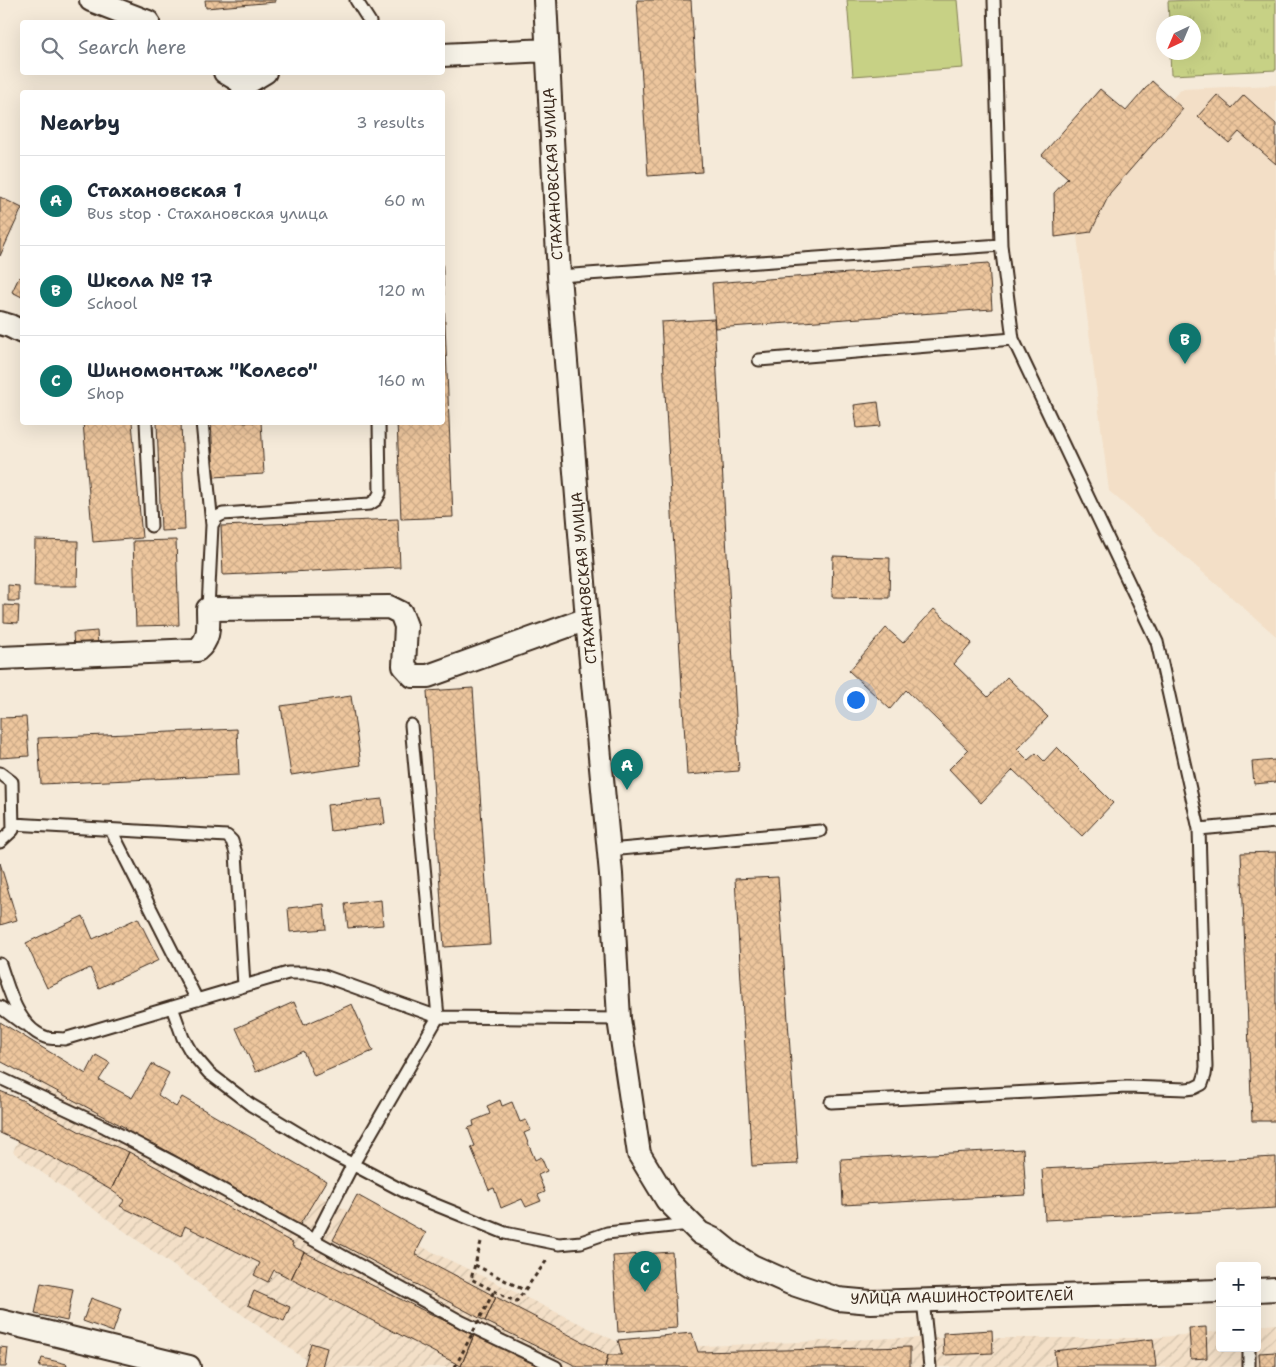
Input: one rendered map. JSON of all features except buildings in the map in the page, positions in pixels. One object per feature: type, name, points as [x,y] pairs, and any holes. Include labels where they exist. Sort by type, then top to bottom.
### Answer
[{"type":"street","points":[[90,0],[143,20]]},
{"type":"street","name":"СТАХАНОВСКАЯ УЛИЦА","points":[[545,0],[559,276],[609,850],[619,1019],[639,1154]]},
{"type":"street","points":[[445,55],[547,50]]},
{"type":"street","points":[[229,75],[244,88],[261,75]]},
{"type":"street","points":[[0,323],[20,331]]},
{"type":"street","points":[[0,658],[197,650],[204,645],[208,637],[208,609],[389,607],[401,613],[406,626],[404,666],[414,676],[428,676],[588,619]]},
{"type":"street","name":"УЛИЦА МАШИНОСТРОИТЕЛЕЙ","points":[[639,1154],[667,1200],[700,1233],[715,1240],[752,1266],[790,1283],[838,1298],[871,1302],[1216,1291]]},
{"type":"street","points":[[1261,1290],[1276,1289]]},
{"type":"street","points":[[0,1321],[189,1367]]},
{"type":"lane","points":[[356,0],[369,20]]},
{"type":"lane","points":[[831,1102],[1127,1087],[1194,1088],[1202,1084],[1205,1075],[1199,829],[1157,642],[1013,339],[1001,245],[994,0]]},
{"type":"lane","points":[[559,276],[1001,245]]},
{"type":"lane","points":[[759,360],[1013,339]]},
{"type":"lane","points":[[146,425],[151,526]]},
{"type":"lane","points":[[202,425],[212,525],[208,609]]},
{"type":"lane","points":[[212,525],[223,514],[370,504],[376,500],[380,493],[379,425]]},
{"type":"lane","points":[[314,1240],[353,1164],[438,1016],[411,725]]},
{"type":"lane","points":[[0,773],[12,782],[13,824],[12,830],[0,842]]},
{"type":"lane","points":[[1199,829],[1276,822]]},
{"type":"lane","points":[[13,824],[227,836],[232,841],[236,853],[244,986]]},
{"type":"lane","points":[[111,830],[197,1000]]},
{"type":"lane","points":[[609,850],[820,831]]},
{"type":"lane","points":[[0,964],[14,1001],[31,1030]]},
{"type":"lane","points":[[0,1007],[31,1030],[48,1038],[64,1038],[288,973],[309,972],[438,1016],[619,1019]]},
{"type":"lane","points":[[172,1007],[183,1038],[191,1052],[209,1074],[251,1105],[409,1194],[505,1233],[559,1244],[581,1242],[606,1233],[690,1224]]},
{"type":"lane","points":[[0,1078],[105,1127],[462,1322],[556,1367]]},
{"type":"lane","points":[[923,1300],[930,1367]]},
{"type":"lane","points":[[1248,1352],[1248,1367]]},
{"type":"path","points":[[486,1226],[471,1279],[516,1302],[559,1244]]},
{"type":"path","points":[[475,1266],[524,1290]]},
{"type":"path","points":[[455,1367],[494,1291]]},
{"type":"shaded area","points":[[1276,85],[1276,636],[1109,491],[1077,236],[1055,237],[1110,193],[1183,109],[1172,99],[1181,89]]},
{"type":"shaded area","points":[[49,1065],[632,1349],[895,1338],[1153,1338],[1216,1331],[1216,1352],[1261,1352],[1261,1326],[1276,1324],[1276,1367],[316,1367],[13,1152]]},
{"type":"green space","points":[[847,0],[957,0],[963,68],[853,76]]},
{"type":"green space","points":[[1276,0],[1276,70],[1171,75],[1170,60],[1201,60],[1201,15],[1169,15],[1168,1]]},
{"type":"place","name":"Школа № 17","points":[[1185,364]]},
{"type":"place","name":"Стахановская 1","points":[[627,790]]},
{"type":"place","name":"Шиномонтаж \"Колесо\"","points":[[645,1292]]}]
